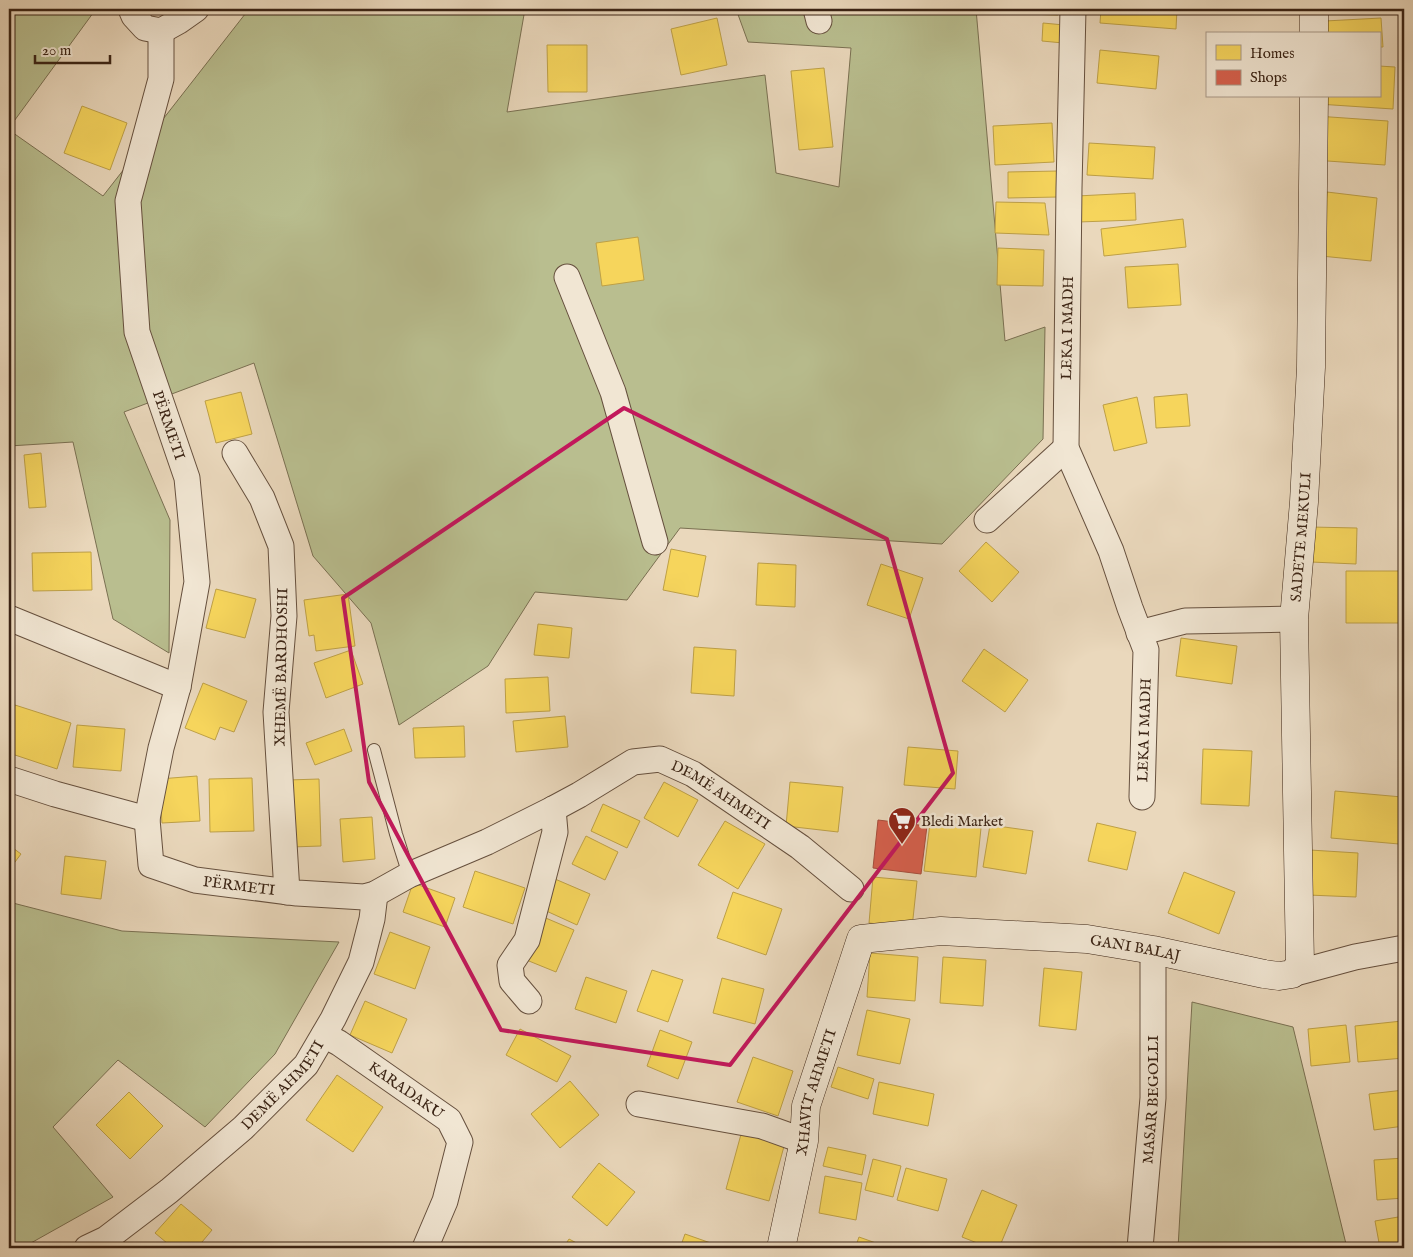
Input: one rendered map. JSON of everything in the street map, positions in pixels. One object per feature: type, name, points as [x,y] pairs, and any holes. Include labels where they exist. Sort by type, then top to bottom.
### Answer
[{"type":"street","points":[[131,9],[134,16],[145,28],[161,31],[196,9]]},
{"type":"street","name":"LEKA I MADH","points":[[1073,9],[1066,448],[1110,551],[1146,650],[1142,797]]},
{"type":"street","points":[[1314,9],[1314,32]]},
{"type":"street","name":"PËRMETI","points":[[161,31],[161,79],[128,201],[138,332],[188,478],[197,582],[178,687],[161,748],[147,820],[150,865],[196,880],[287,892],[364,897],[375,894]]},
{"type":"street","name":"SADETE MEKULI","points":[[1292,974],[1300,965],[1294,620],[1304,502],[1311,367],[1314,98]]},
{"type":"street","points":[[567,277],[613,392],[655,542]]},
{"type":"street","points":[[987,520],[1066,448]]},
{"type":"street","name":"XHEMË BARDHOSHI","points":[[235,453],[262,498],[281,546],[284,616],[276,712],[287,892]]},
{"type":"street","points":[[9,618],[178,687]]},
{"type":"street","points":[[1140,633],[1185,621],[1294,620]]},
{"type":"street","name":"DEMË AHMETI","points":[[88,1248],[130,1221],[244,1128],[306,1065],[324,1035],[361,962],[372,919],[375,894],[409,875],[488,842],[553,809],[633,762],[660,759],[693,774],[800,847],[851,889]]},
{"type":"street","points":[[9,779],[147,820]]},
{"type":"street","points":[[528,1001],[512,982],[510,965],[527,940],[555,832],[553,809]]},
{"type":"street","name":"GANI BALAJ","points":[[861,939],[941,932],[1087,939],[1153,950],[1278,976],[1404,948]]},
{"type":"street","name":"XHAVIT AHMETI","points":[[781,1248],[804,1141],[806,1106],[861,939]]},
{"type":"street","name":"MASAR BEGOLLI","points":[[1140,1248],[1153,1098],[1153,950]]},
{"type":"street","name":"KARADAKU","points":[[324,1035],[339,1043],[449,1120],[460,1142],[445,1201],[425,1248]]},
{"type":"street","points":[[639,1104],[762,1126],[804,1141]]},
{"type":"lane","points":[[374,750],[409,875]]},
{"type":"highlighted area","points":[[624,408],[887,539],[953,773],[730,1065],[501,1030],[369,782],[343,598]]},
{"type":"green space","points":[[12,9],[96,9],[9,128],[9,11]]},
{"type":"green space","points":[[249,9],[525,9],[507,112],[765,75],[776,173],[839,187],[851,48],[748,42],[736,9],[976,9],[1005,341],[1045,327],[1043,439],[942,544],[680,528],[627,600],[535,592],[488,666],[399,725],[371,623],[313,556],[254,363],[124,412],[170,520],[169,653],[113,619],[73,442],[9,446],[9,130],[103,196]]},
{"type":"green space","points":[[9,902],[122,931],[339,942],[275,1054],[205,1127],[118,1060],[53,1127],[113,1197],[22,1248],[9,1248]]},
{"type":"green space","points":[[1192,1002],[1293,1027],[1347,1248],[1178,1248]]},
{"type":"building: Homes","points":[[994,9],[1058,9],[1058,15],[994,13]]},
{"type":"building: Homes","points":[[1101,9],[1177,9],[1176,29],[1100,23]]},
{"type":"building: Homes","points":[[717,18],[727,65],[681,75],[671,29]]},
{"type":"building: Homes","points":[[1381,18],[1383,47],[1380,47],[1380,32],[1326,32],[1325,21]]},
{"type":"building: Homes","points":[[1043,23],[1064,25],[1063,43],[1042,41]]},
{"type":"building: Homes","points":[[547,45],[587,45],[587,92],[548,92]]},
{"type":"building: Homes","points":[[1100,50],[1159,56],[1156,89],[1097,83]]},
{"type":"building: Homes","points":[[1380,66],[1395,67],[1393,109],[1318,104],[1318,98],[1380,98]]},
{"type":"building: Homes","points":[[824,68],[833,147],[799,150],[791,71]]},
{"type":"building: Homes","points":[[82,106],[127,123],[110,170],[64,153]]},
{"type":"building: Homes","points":[[1316,116],[1388,121],[1385,165],[1313,160]]},
{"type":"building: Homes","points":[[1052,123],[1054,162],[995,165],[993,126]]},
{"type":"building: Homes","points":[[1089,143],[1155,147],[1153,179],[1087,175]]},
{"type":"building: Homes","points":[[1058,171],[1058,197],[1008,198],[1008,172]]},
{"type":"building: Homes","points":[[1327,192],[1377,198],[1371,261],[1321,256]]},
{"type":"building: Homes","points":[[1135,193],[1136,220],[1078,222],[1077,196]]},
{"type":"building: Homes","points":[[996,202],[1045,203],[1049,235],[995,233]]},
{"type":"building: Homes","points":[[1183,219],[1186,247],[1104,256],[1101,229]]},
{"type":"building: Homes","points":[[638,237],[644,280],[602,286],[596,243]]},
{"type":"building: Homes","points":[[998,248],[1044,250],[1043,286],[997,285]]},
{"type":"building: Homes","points":[[1178,264],[1181,305],[1128,308],[1125,267]]},
{"type":"building: Homes","points":[[241,392],[252,434],[216,443],[205,401]]},
{"type":"building: Homes","points":[[1187,394],[1190,426],[1156,428],[1154,397]]},
{"type":"building: Homes","points":[[1137,397],[1147,443],[1114,451],[1103,405]]},
{"type":"building: Homes","points":[[41,453],[46,507],[29,508],[24,455]]},
{"type":"building: Homes","points":[[1311,527],[1357,528],[1356,564],[1311,562]]},
{"type":"building: Homes","points":[[986,542],[1019,572],[992,602],[959,571]]},
{"type":"building: Homes","points":[[671,549],[706,556],[698,597],[663,590]]},
{"type":"building: Homes","points":[[91,552],[92,590],[33,591],[32,553]]},
{"type":"building: Homes","points":[[758,563],[796,565],[795,607],[756,605]]},
{"type":"building: Homes","points":[[881,564],[923,578],[909,619],[867,605]]},
{"type":"building: Homes","points":[[1346,571],[1400,571],[1399,623],[1346,623]]},
{"type":"building: Homes","points":[[216,589],[256,599],[245,638],[206,628]]},
{"type":"building: Homes","points":[[348,594],[355,646],[316,651],[314,635],[309,636],[304,600]]},
{"type":"building: Homes","points":[[538,624],[572,628],[569,658],[534,655]]},
{"type":"building: Homes","points":[[1181,638],[1237,646],[1232,684],[1176,676]]},
{"type":"building: Homes","points":[[694,647],[736,650],[734,696],[691,693]]},
{"type":"building: Homes","points":[[984,649],[1028,680],[1005,712],[962,681]]},
{"type":"building: Homes","points":[[351,650],[363,684],[326,698],[314,663]]},
{"type":"building: Homes","points":[[548,677],[550,711],[506,713],[505,679]]},
{"type":"building: Homes","points":[[203,683],[247,701],[234,732],[220,727],[215,740],[185,728]]},
{"type":"building: Homes","points":[[15,705],[71,723],[57,769],[9,753],[9,726]]},
{"type":"building: Homes","points":[[565,716],[568,747],[516,752],[513,721]]},
{"type":"building: Homes","points":[[77,725],[125,729],[121,771],[73,767]]},
{"type":"building: Homes","points":[[464,726],[465,757],[415,758],[413,728]]},
{"type":"building: Homes","points":[[344,729],[352,751],[315,765],[306,743]]},
{"type":"building: Homes","points":[[908,747],[958,751],[955,789],[904,785]]},
{"type":"building: Homes","points":[[1203,749],[1252,751],[1249,806],[1201,804]]},
{"type":"building: Homes","points":[[197,776],[200,821],[162,823],[159,779]]},
{"type":"building: Homes","points":[[252,778],[254,831],[210,832],[209,779]]},
{"type":"building: Homes","points":[[319,779],[321,846],[291,847],[288,780]]},
{"type":"building: Homes","points":[[664,782],[698,800],[678,837],[644,818]]},
{"type":"building: Homes","points":[[790,782],[843,787],[838,832],[786,826]]},
{"type":"building: Homes","points":[[1335,791],[1402,797],[1399,844],[1331,838]]},
{"type":"building: Homes","points":[[603,804],[640,821],[627,848],[591,831]]},
{"type":"building: Homes","points":[[372,817],[375,859],[343,862],[340,819]]},
{"type":"building: Homes","points":[[725,821],[765,844],[738,889],[698,865]]},
{"type":"building: Homes","points":[[930,823],[981,828],[976,877],[924,871]]},
{"type":"building: Homes","points":[[1097,823],[1136,832],[1127,870],[1088,861]]},
{"type":"building: Homes","points":[[990,825],[1033,831],[1026,874],[983,867]]},
{"type":"building: Homes","points":[[586,836],[618,852],[605,880],[572,864]]},
{"type":"building: Homes","points":[[9,845],[21,854],[9,870]]},
{"type":"building: Homes","points":[[1310,850],[1358,853],[1356,897],[1308,895]]},
{"type":"building: Homes","points":[[65,856],[106,861],[101,899],[61,894]]},
{"type":"building: Homes","points":[[475,871],[525,888],[513,924],[463,907]]},
{"type":"building: Homes","points":[[1184,872],[1235,892],[1219,934],[1168,913]]},
{"type":"building: Homes","points":[[873,877],[917,881],[912,928],[869,923]]},
{"type":"building: Homes","points":[[555,879],[590,894],[577,925],[542,909]]},
{"type":"building: Homes","points":[[413,883],[455,898],[445,927],[403,912]]},
{"type":"building: Homes","points":[[733,892],[782,909],[766,955],[717,938]]},
{"type":"building: Homes","points":[[541,916],[574,930],[556,972],[524,959]]},
{"type":"building: Homes","points":[[390,932],[430,947],[415,989],[374,974]]},
{"type":"building: Homes","points":[[870,953],[918,957],[915,1001],[867,997]]},
{"type":"building: Homes","points":[[943,957],[986,960],[983,1006],[940,1003]]},
{"type":"building: Homes","points":[[1044,968],[1082,972],[1076,1030],[1039,1026]]},
{"type":"building: Homes","points":[[652,970],[683,980],[668,1022],[637,1011]]},
{"type":"building: Homes","points":[[586,977],[627,991],[616,1023],[575,1009]]},
{"type":"building: Homes","points":[[722,978],[764,989],[755,1024],[713,1013]]},
{"type":"building: Homes","points":[[365,1001],[407,1019],[392,1053],[350,1035]]},
{"type":"building: Homes","points":[[867,1010],[910,1019],[900,1064],[857,1055]]},
{"type":"building: Homes","points":[[1402,1021],[1404,1058],[1358,1062],[1355,1026]]},
{"type":"building: Homes","points":[[1346,1025],[1350,1062],[1311,1066],[1308,1029]]},
{"type":"building: Homes","points":[[520,1029],[571,1056],[557,1082],[506,1055]]},
{"type":"building: Homes","points":[[660,1030],[692,1042],[678,1079],[647,1066]]},
{"type":"building: Homes","points":[[753,1057],[793,1071],[778,1116],[737,1102]]},
{"type":"building: Homes","points":[[838,1067],[874,1079],[868,1099],[831,1087]]},
{"type":"building: Homes","points":[[337,1075],[383,1107],[353,1152],[306,1120]]},
{"type":"building: Homes","points":[[570,1081],[599,1115],[560,1148],[531,1114]]},
{"type":"building: Homes","points":[[879,1082],[934,1094],[928,1126],[873,1114]]},
{"type":"building: Homes","points":[[1404,1090],[1404,1126],[1374,1130],[1369,1094]]},
{"type":"building: Homes","points":[[129,1092],[163,1126],[130,1159],[96,1125]]},
{"type":"building: Homes","points":[[743,1127],[786,1139],[769,1201],[726,1189]]},
{"type":"building: Homes","points":[[828,1147],[866,1155],[862,1175],[823,1166]]},
{"type":"building: Homes","points":[[1404,1158],[1404,1198],[1377,1200],[1374,1160]]},
{"type":"building: Homes","points":[[873,1159],[901,1166],[893,1197],[865,1190]]},
{"type":"building: Homes","points":[[599,1163],[635,1192],[607,1226],[572,1197]]},
{"type":"building: Homes","points":[[906,1168],[947,1179],[938,1211],[897,1200]]},
{"type":"building: Homes","points":[[825,1176],[862,1183],[856,1220],[819,1213]]},
{"type":"building: Homes","points":[[982,1190],[1017,1205],[999,1248],[990,1248],[962,1237]]},
{"type":"building: Homes","points":[[181,1204],[212,1230],[197,1248],[173,1248],[155,1233]]},
{"type":"building: Homes","points":[[1404,1216],[1404,1248],[1380,1248],[1375,1221]]},
{"type":"building: Homes","points":[[685,1234],[725,1248],[680,1248]]},
{"type":"building: Homes","points":[[859,1237],[890,1248],[855,1248]]},
{"type":"building: Homes","points":[[569,1239],[586,1248],[563,1248]]},
{"type":"building: Shops","points":[[878,820],[927,826],[921,874],[873,868]]},
{"type":"place","name":"Bledi Market","points":[[902,845]]}]
